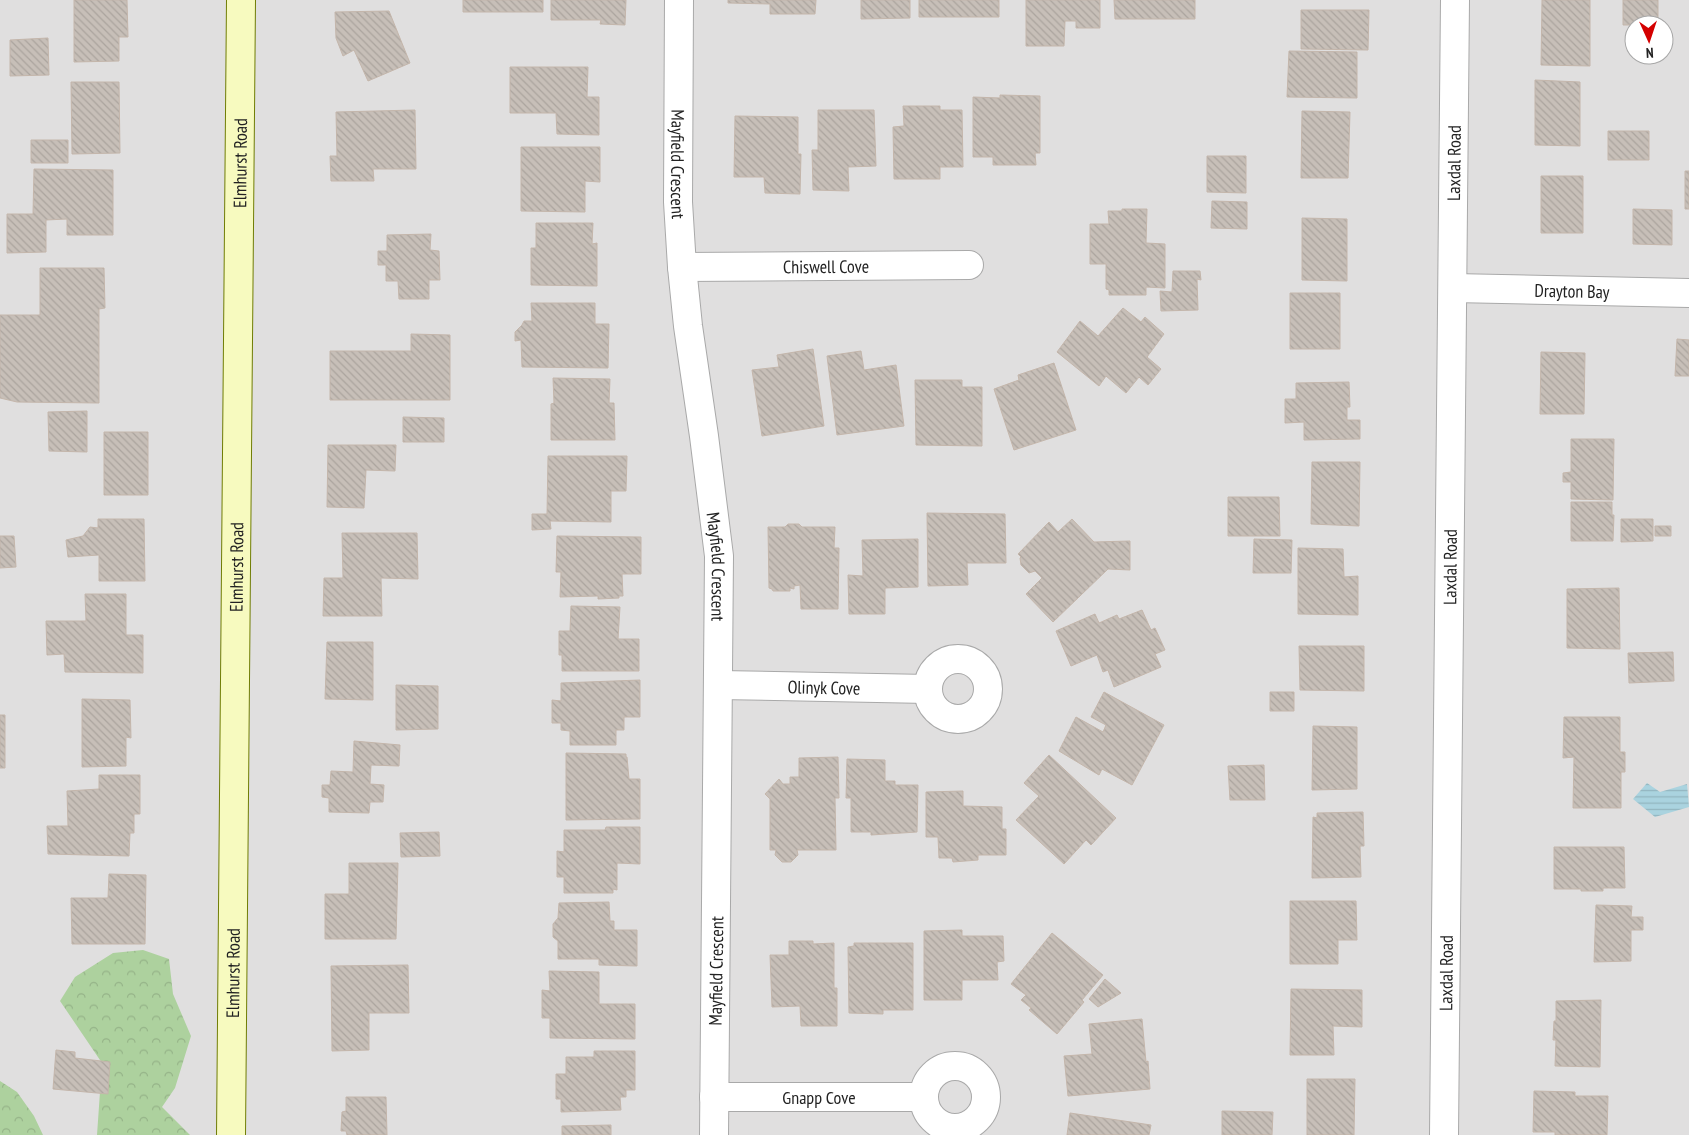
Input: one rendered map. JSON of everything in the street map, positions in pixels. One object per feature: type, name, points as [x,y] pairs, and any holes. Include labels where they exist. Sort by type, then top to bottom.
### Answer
[{"type":"street","name":"Elmhurst Road","points":[[230,1135],[241,0]]},
{"type":"street","name":"Mayfield Crescent","points":[[679,0],[678,202],[682,267],[688,326],[719,556],[714,1135]]},
{"type":"street","name":"Laxdal Road","points":[[1444,1135],[1455,0]]},
{"type":"street","name":"Chiswell Cove","points":[[682,267],[969,264]]},
{"type":"street","name":"Drayton Bay","points":[[1453,288],[1689,292]]},
{"type":"street","name":"Olinyk Cove","points":[[719,685],[928,689]]},
{"type":"street","name":"Gnapp Cove","points":[[714,1097],[924,1097]]},
{"type":"shaded area","points":[[0,0],[1689,0],[1689,1135],[0,1135]]},
{"type":"green space","points":[[143,950],[169,959],[173,994],[191,1036],[175,1088],[162,1107],[190,1135],[97,1135],[102,1063],[60,1001],[75,977],[113,953]]},
{"type":"green space","points":[[0,1081],[17,1092],[34,1116],[43,1135],[0,1135]]},
{"type":"water","points":[[1647,783],[1660,792],[1687,784],[1689,807],[1655,817],[1633,799]]},
{"type":"building","points":[[74,0],[127,0],[128,37],[119,37],[119,61],[74,62]]},
{"type":"building","points":[[463,0],[543,0],[543,12],[463,12]]},
{"type":"building","points":[[551,0],[626,0],[625,25],[600,24],[601,20],[551,20]]},
{"type":"building","points":[[728,0],[816,0],[815,14],[770,14],[770,4],[728,3]]},
{"type":"building","points":[[861,0],[910,0],[910,18],[861,19]]},
{"type":"building","points":[[919,0],[999,0],[999,17],[919,17]]},
{"type":"building","points":[[1026,0],[1100,0],[1100,28],[1076,28],[1076,21],[1065,21],[1064,46],[1026,46]]},
{"type":"building","points":[[1114,0],[1195,0],[1195,19],[1115,19]]},
{"type":"building","points":[[1542,0],[1590,0],[1590,66],[1541,65]]},
{"type":"building","points":[[1623,0],[1658,0],[1658,15],[1624,15],[1623,25]]},
{"type":"building","points":[[1301,10],[1369,10],[1368,50],[1301,49]]},
{"type":"building","points":[[389,11],[410,63],[368,81],[354,50],[343,56],[336,38],[335,12]]},
{"type":"building","points":[[48,38],[49,75],[10,76],[10,40]]},
{"type":"building","points":[[1289,51],[1357,52],[1357,98],[1287,97]]},
{"type":"building","points":[[510,67],[588,67],[587,97],[599,97],[599,135],[557,134],[556,113],[510,113]]},
{"type":"building","points":[[1535,80],[1580,82],[1580,146],[1535,145]]},
{"type":"building","points":[[71,82],[119,82],[120,153],[72,154]]},
{"type":"building","points":[[1000,95],[1040,96],[1040,153],[1035,153],[1036,165],[993,165],[993,157],[973,157],[973,97],[1000,98]]},
{"type":"building","points":[[903,106],[940,106],[940,110],[962,110],[963,167],[940,167],[940,179],[894,179],[893,127],[904,126]]},
{"type":"building","points":[[415,110],[416,169],[373,169],[374,181],[331,181],[330,156],[337,156],[336,112]]},
{"type":"building","points":[[818,110],[874,110],[876,166],[848,167],[849,191],[813,190],[812,150],[818,150]]},
{"type":"building","points":[[1302,111],[1350,112],[1348,178],[1301,178]]},
{"type":"building","points":[[735,116],[798,117],[798,154],[801,154],[800,194],[765,193],[764,177],[734,177]]},
{"type":"building","points":[[1608,131],[1649,131],[1649,160],[1608,160]]},
{"type":"building","points":[[31,140],[68,140],[68,163],[31,163]]},
{"type":"building","points":[[521,147],[600,147],[600,182],[585,181],[585,212],[521,211]]},
{"type":"building","points":[[1207,156],[1246,156],[1246,193],[1207,192]]},
{"type":"building","points":[[34,169],[113,170],[113,235],[67,235],[67,219],[46,220],[46,252],[7,253],[7,214],[33,214]]},
{"type":"building","points":[[1685,171],[1689,171],[1689,209],[1685,209]]},
{"type":"building","points":[[1541,176],[1583,176],[1583,233],[1541,233]]},
{"type":"building","points":[[1212,201],[1247,202],[1247,229],[1211,228]]},
{"type":"building","points":[[1122,209],[1147,209],[1146,243],[1165,244],[1165,288],[1146,287],[1146,295],[1109,295],[1109,290],[1106,289],[1106,264],[1090,264],[1090,224],[1109,224],[1108,211],[1122,211]]},
{"type":"building","points":[[1633,209],[1672,210],[1672,245],[1633,244]]},
{"type":"building","points":[[1302,218],[1347,219],[1347,281],[1302,280]]},
{"type":"building","points":[[536,223],[593,223],[592,244],[597,243],[597,286],[531,285],[531,248],[536,248]]},
{"type":"building","points":[[431,234],[430,250],[439,251],[440,280],[429,280],[429,299],[399,299],[398,281],[386,281],[386,265],[378,265],[378,251],[387,251],[387,235]]},
{"type":"building","points":[[40,268],[104,268],[105,308],[99,309],[99,403],[17,402],[0,398],[0,315],[40,315]]},
{"type":"building","points":[[1173,271],[1200,271],[1201,280],[1197,279],[1198,310],[1161,311],[1160,291],[1172,292]]},
{"type":"building","points":[[1290,293],[1340,293],[1340,349],[1290,349]]},
{"type":"building","points":[[531,303],[595,303],[595,324],[609,324],[608,368],[522,367],[521,340],[515,341],[515,332],[524,321],[532,321]]},
{"type":"building","points":[[1123,308],[1141,322],[1145,317],[1164,334],[1147,357],[1161,369],[1148,385],[1139,377],[1126,393],[1106,376],[1099,386],[1057,352],[1080,321],[1098,336]]},
{"type":"building","points":[[411,334],[450,335],[450,400],[330,400],[330,351],[411,351]]},
{"type":"building","points":[[1677,339],[1689,340],[1689,376],[1675,376]]},
{"type":"building","points":[[813,349],[824,426],[762,436],[752,370],[779,367],[777,355]]},
{"type":"building","points":[[861,351],[864,370],[896,365],[904,426],[837,435],[827,356]]},
{"type":"building","points":[[1541,352],[1585,353],[1584,414],[1540,414]]},
{"type":"building","points":[[1054,363],[1076,430],[1014,450],[994,389],[1019,380],[1018,375]]},
{"type":"building","points":[[553,378],[610,379],[609,403],[614,403],[615,440],[551,440],[551,404],[554,403]]},
{"type":"building","points":[[915,380],[962,380],[962,387],[982,387],[982,446],[916,445]]},
{"type":"building","points":[[1349,382],[1350,407],[1347,407],[1347,420],[1360,420],[1360,439],[1304,440],[1304,422],[1285,423],[1285,399],[1296,399],[1296,383]]},
{"type":"building","points":[[87,411],[87,452],[49,451],[48,412]]},
{"type":"building","points":[[403,417],[444,418],[444,442],[403,442]]},
{"type":"building","points":[[104,432],[148,432],[148,495],[104,495]]},
{"type":"building","points":[[1571,439],[1614,439],[1613,500],[1571,499],[1571,482],[1563,482],[1563,473],[1571,472]]},
{"type":"building","points":[[328,445],[396,445],[395,471],[366,470],[364,508],[327,507]]},
{"type":"building","points":[[548,456],[627,456],[626,491],[611,491],[611,522],[550,521],[551,529],[532,530],[532,514],[547,514]]},
{"type":"building","points":[[1312,462],[1360,462],[1359,526],[1311,524]]},
{"type":"building","points":[[1228,497],[1279,497],[1280,536],[1228,536]]},
{"type":"building","points":[[1571,502],[1612,502],[1612,515],[1614,515],[1613,541],[1571,541]]},
{"type":"building","points":[[927,513],[1005,514],[1006,563],[967,563],[968,585],[928,586]]},
{"type":"building","points":[[98,519],[144,519],[145,581],[99,581],[99,555],[68,557],[66,540],[83,536],[90,527],[98,528]]},
{"type":"building","points":[[1072,519],[1094,542],[1130,541],[1130,570],[1108,569],[1053,622],[1026,594],[1042,578],[1035,571],[1029,573],[1021,565],[1021,557],[1018,554],[1049,522],[1058,532]]},
{"type":"building","points":[[1621,519],[1653,519],[1653,541],[1621,542]]},
{"type":"building","points":[[788,524],[799,524],[802,527],[835,527],[834,548],[839,548],[838,609],[801,609],[800,585],[794,586],[794,589],[790,588],[790,591],[773,591],[769,588],[768,527],[785,527]]},
{"type":"building","points":[[1655,526],[1671,526],[1671,536],[1655,536]]},
{"type":"building","points":[[342,533],[417,533],[418,579],[381,578],[382,616],[323,616],[324,578],[343,578]]},
{"type":"building","points":[[0,536],[14,536],[16,567],[0,568]]},
{"type":"building","points":[[557,536],[641,537],[641,574],[622,574],[623,596],[619,596],[619,598],[598,599],[598,596],[560,597],[561,572],[556,572]]},
{"type":"building","points":[[918,539],[918,587],[885,588],[885,614],[849,614],[848,575],[863,576],[862,540]]},
{"type":"building","points":[[1254,539],[1292,540],[1291,573],[1253,573]]},
{"type":"building","points":[[1298,548],[1343,549],[1344,577],[1358,576],[1358,615],[1298,614]]},
{"type":"building","points":[[1619,588],[1620,649],[1567,648],[1567,589]]},
{"type":"building","points":[[85,594],[126,594],[126,635],[143,635],[143,673],[65,672],[64,654],[47,655],[46,621],[86,621]]},
{"type":"building","points":[[571,606],[620,607],[618,639],[639,639],[639,671],[562,671],[562,655],[559,655],[559,631],[570,631]]},
{"type":"building","points":[[1142,610],[1151,630],[1155,628],[1165,650],[1155,654],[1161,667],[1114,687],[1108,670],[1103,672],[1097,655],[1071,666],[1056,631],[1095,614],[1099,623],[1117,615],[1119,619]]},
{"type":"building","points":[[327,642],[373,642],[373,700],[325,699]]},
{"type":"building","points":[[1299,646],[1364,646],[1364,691],[1300,690]]},
{"type":"building","points":[[1673,652],[1674,681],[1629,683],[1628,653]]},
{"type":"building","points":[[640,680],[640,717],[624,717],[624,730],[616,730],[616,745],[570,745],[570,731],[561,730],[561,723],[552,723],[552,700],[561,701],[561,683]]},
{"type":"building","points":[[396,685],[438,686],[438,729],[396,730]]},
{"type":"building","points":[[1104,692],[1164,725],[1132,785],[1102,769],[1099,775],[1059,751],[1076,717],[1103,732],[1106,725],[1091,717]]},
{"type":"building","points":[[1270,692],[1294,692],[1294,711],[1270,711]]},
{"type":"building","points":[[82,699],[130,700],[131,738],[126,737],[126,766],[82,767]]},
{"type":"building","points":[[0,715],[5,715],[5,768],[0,768]]},
{"type":"building","points":[[1564,717],[1620,717],[1620,752],[1625,752],[1625,772],[1621,772],[1621,808],[1573,808],[1574,757],[1563,758]]},
{"type":"building","points":[[1313,726],[1357,727],[1357,789],[1312,790]]},
{"type":"building","points":[[354,741],[400,745],[399,766],[371,765],[370,784],[384,785],[383,802],[370,802],[369,813],[329,812],[329,798],[322,797],[322,785],[330,785],[331,771],[353,772]]},
{"type":"building","points":[[566,753],[626,754],[629,779],[640,779],[640,819],[566,820]]},
{"type":"building","points":[[1049,755],[1116,818],[1091,845],[1086,840],[1064,864],[1016,820],[1039,796],[1024,783]]},
{"type":"building","points":[[838,757],[839,798],[835,798],[836,850],[797,850],[798,855],[791,862],[782,862],[775,855],[776,850],[770,850],[770,799],[765,794],[779,779],[783,784],[790,784],[790,777],[799,777],[799,758]]},
{"type":"building","points":[[847,759],[885,760],[885,781],[895,781],[895,785],[918,785],[917,832],[871,835],[871,832],[851,832],[851,798],[846,798]]},
{"type":"building","points":[[1264,765],[1265,800],[1230,800],[1228,766]]},
{"type":"building","points":[[99,775],[140,775],[140,814],[134,814],[134,833],[130,833],[129,856],[48,854],[47,826],[68,826],[67,791],[99,789]]},
{"type":"building","points":[[963,791],[963,806],[1002,807],[1002,829],[1006,829],[1006,855],[978,855],[978,860],[953,862],[952,858],[939,858],[938,837],[926,837],[926,792]]},
{"type":"building","points":[[1363,812],[1364,846],[1360,846],[1361,877],[1312,878],[1313,817],[1317,818],[1317,813]]},
{"type":"building","points":[[606,827],[640,827],[640,864],[617,863],[617,890],[613,889],[613,893],[564,893],[564,877],[557,877],[557,851],[564,852],[564,830],[605,830]]},
{"type":"building","points":[[439,832],[440,856],[401,857],[400,833]]},
{"type":"building","points":[[1554,847],[1624,847],[1625,888],[1603,888],[1603,891],[1554,889]]},
{"type":"building","points":[[349,863],[398,863],[396,939],[325,939],[325,894],[349,894]]},
{"type":"building","points":[[109,874],[146,875],[145,944],[72,944],[71,898],[108,898]]},
{"type":"building","points":[[1290,901],[1356,901],[1357,940],[1338,940],[1338,964],[1290,964]]},
{"type":"building","points":[[609,902],[610,921],[614,921],[614,930],[637,930],[637,966],[599,965],[599,959],[558,959],[558,941],[553,937],[553,924],[558,918],[559,903]]},
{"type":"building","points":[[1596,905],[1632,906],[1631,917],[1643,917],[1643,930],[1631,930],[1631,961],[1594,962]]},
{"type":"building","points":[[962,930],[962,936],[1003,936],[1004,961],[997,962],[998,980],[962,980],[962,1000],[924,1000],[924,931]]},
{"type":"building","points":[[1052,933],[1103,975],[1082,1000],[1084,1002],[1057,1034],[1029,1010],[1031,1008],[1021,1000],[1026,995],[1011,984]]},
{"type":"building","points":[[789,941],[813,941],[813,944],[834,943],[834,988],[837,988],[837,1026],[801,1026],[800,1006],[772,1007],[770,955],[789,955]]},
{"type":"building","points":[[854,943],[913,943],[913,1010],[883,1010],[883,1014],[849,1013],[848,947],[854,946]]},
{"type":"building","points":[[408,965],[409,1013],[369,1013],[369,1050],[332,1051],[331,966]]},
{"type":"building","points":[[549,971],[599,972],[599,1004],[635,1004],[635,1039],[550,1038],[550,1018],[542,1018],[542,990],[550,991]]},
{"type":"building","points":[[1105,979],[1121,993],[1098,1007],[1089,999]]},
{"type":"building","points":[[1291,989],[1362,990],[1362,1027],[1333,1026],[1334,1055],[1290,1055]]},
{"type":"building","points":[[1601,1000],[1600,1067],[1555,1066],[1556,1040],[1553,1040],[1554,1021],[1556,1021],[1556,1001]]},
{"type":"building","points":[[1142,1019],[1150,1089],[1068,1096],[1064,1056],[1092,1054],[1089,1024]]},
{"type":"building","points":[[56,1050],[75,1052],[75,1058],[110,1062],[108,1094],[53,1089]]},
{"type":"building","points":[[594,1051],[635,1051],[635,1090],[626,1090],[626,1097],[620,1097],[621,1110],[561,1112],[561,1099],[556,1099],[556,1074],[566,1074],[566,1057],[594,1057]]},
{"type":"building","points":[[1307,1079],[1355,1079],[1354,1135],[1307,1135]]},
{"type":"building","points":[[1534,1091],[1575,1092],[1575,1096],[1608,1096],[1607,1135],[1555,1135],[1555,1132],[1533,1132]]},
{"type":"building","points":[[346,1097],[386,1097],[387,1135],[347,1135],[346,1131],[341,1131],[342,1112],[346,1111]]},
{"type":"building","points":[[1222,1111],[1273,1112],[1272,1135],[1222,1135]]},
{"type":"building","points":[[1070,1113],[1151,1125],[1149,1135],[1067,1135]]},
{"type":"building","points":[[611,1125],[611,1135],[562,1135],[562,1126]]}]
